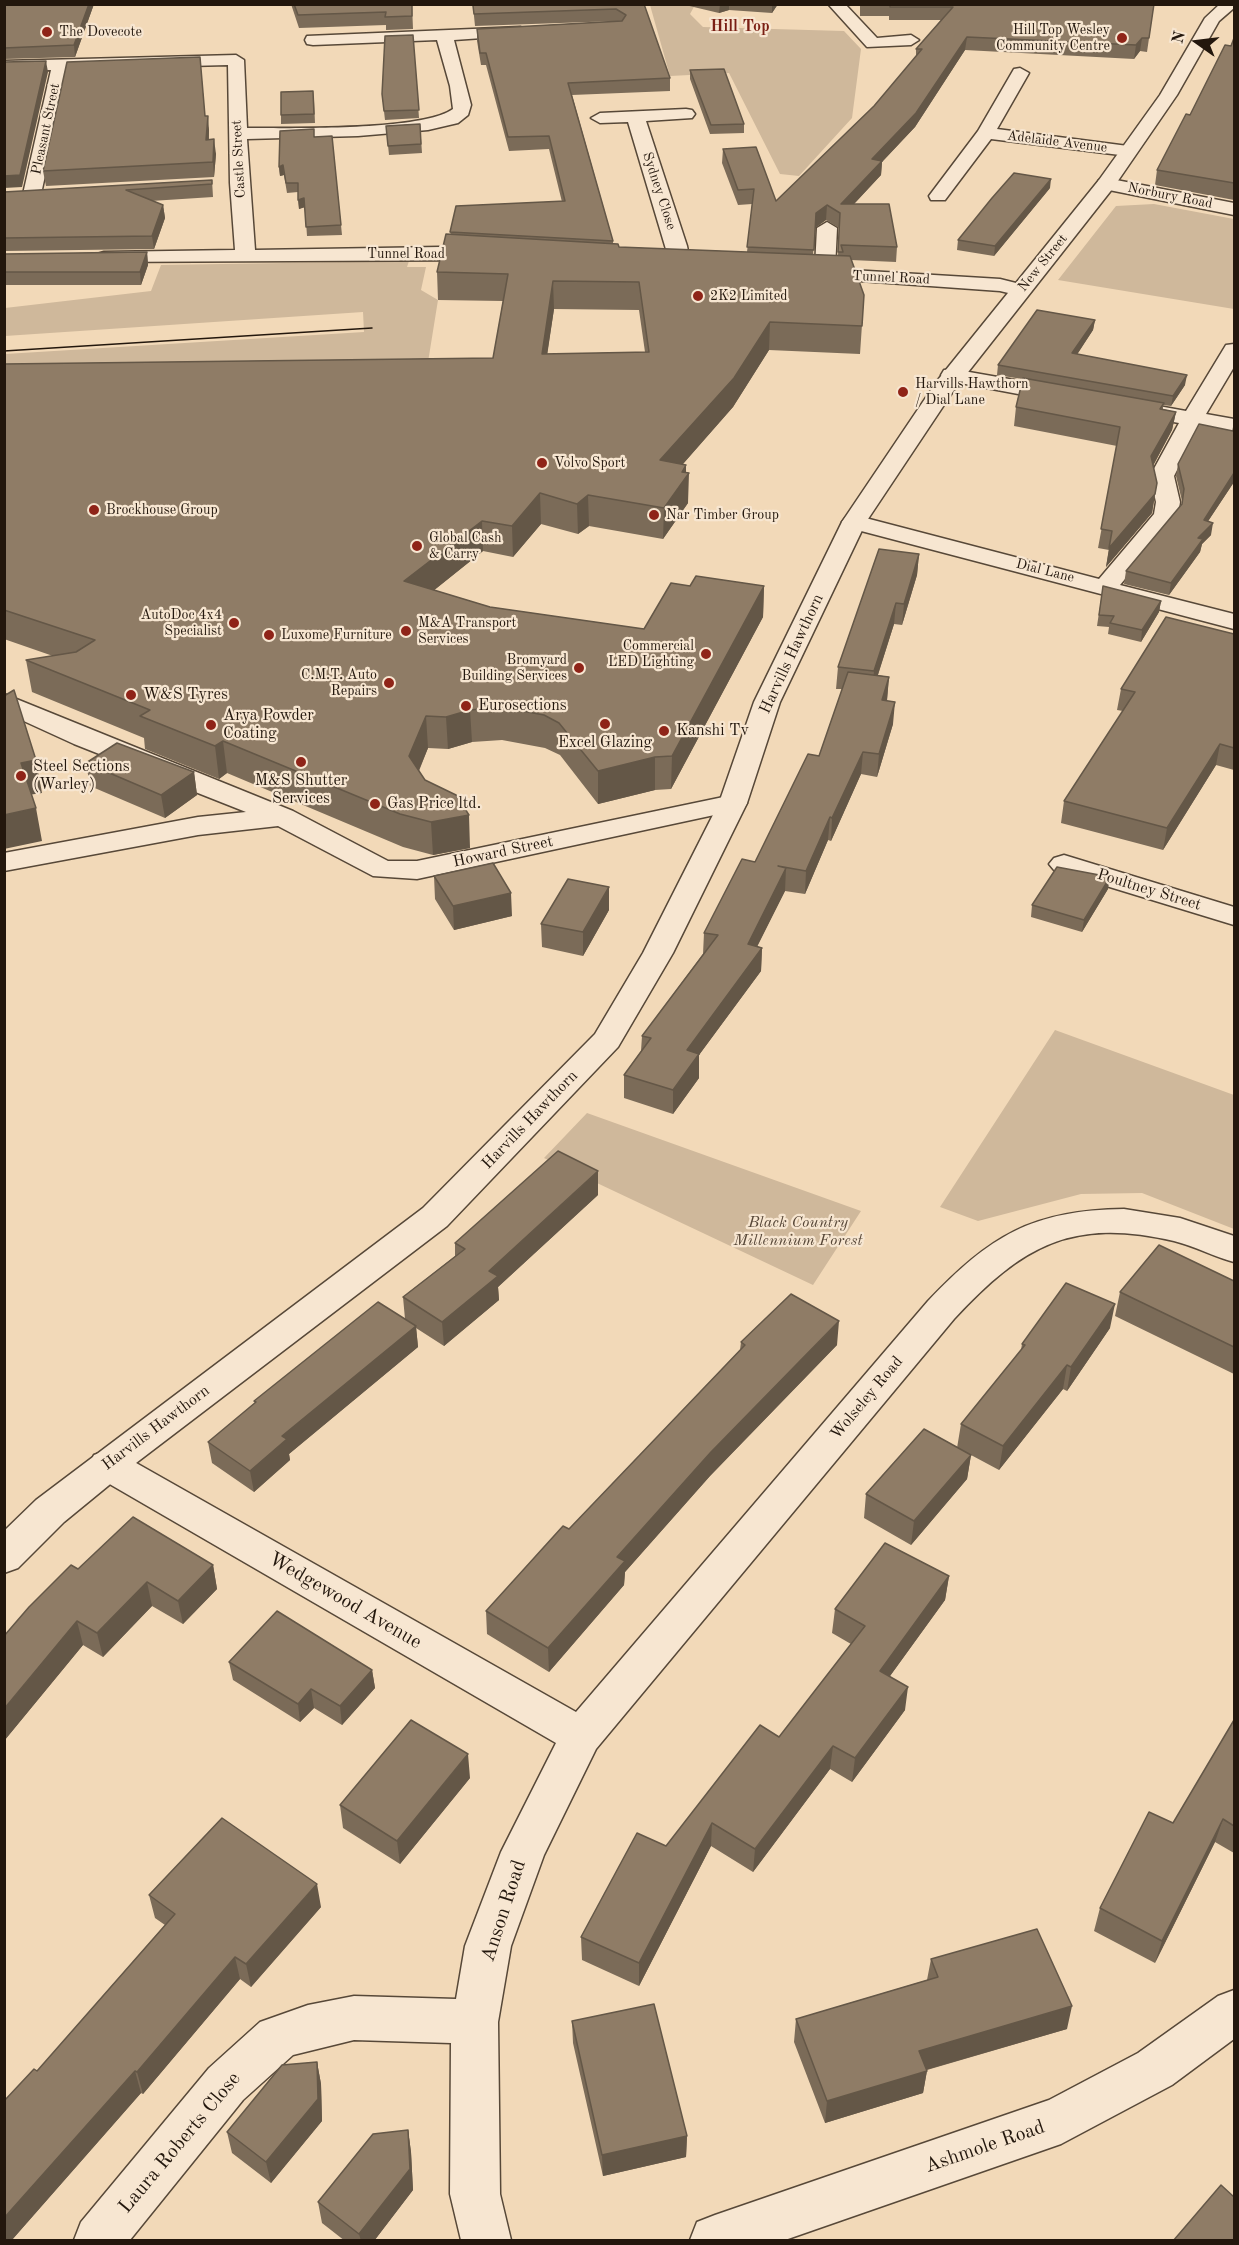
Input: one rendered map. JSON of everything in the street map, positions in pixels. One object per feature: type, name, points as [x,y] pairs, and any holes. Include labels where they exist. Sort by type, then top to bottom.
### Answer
[{"type":"street","points":[[836,4],[873,43],[911,40]]},
{"type":"street","name":"New Street","points":[[854,522],[952,375],[1106,184],[1168,95],[1213,18],[1230,4]]},
{"type":"street","points":[[313,40],[344,43],[534,31]]},
{"type":"street","points":[[237,134],[408,128],[438,125],[457,119],[462,111],[462,98],[444,35]]},
{"type":"street","name":"Castle Street","points":[[61,64],[236,60],[239,183],[246,257]]},
{"type":"street","points":[[4,66],[61,64]]},
{"type":"street","name":"Pleasant Street","points":[[55,193],[23,195],[61,64]]},
{"type":"street","points":[[1000,71],[1041,76]]},
{"type":"street","name":"Adelaide Avenue","points":[[965,192],[941,192],[986,133],[1020,73]]},
{"type":"street","points":[[600,118],[686,114]]},
{"type":"street","name":"Sydney Close","points":[[635,116],[677,246],[681,266]]},
{"type":"street","name":"Adelaide Avenue","points":[[986,133],[1128,151]]},
{"type":"street","points":[[216,184],[239,183]]},
{"type":"street","name":"Norbury Road","points":[[1106,184],[1234,208]]},
{"type":"street","points":[[825,274],[827,228]]},
{"type":"street","name":"Tunnel Road","points":[[87,258],[440,253],[510,257]]},
{"type":"street","points":[[658,265],[703,267]]},
{"type":"street","name":"Tunnel Road","points":[[792,272],[989,285],[1021,290]]},
{"type":"street","points":[[1106,586],[1166,515],[1168,501],[1162,476],[1192,419],[1234,350]]},
{"type":"street","points":[[952,375],[1082,399]]},
{"type":"street","points":[[1116,405],[1234,426]]},
{"type":"street","name":"Dial Lane","points":[[854,522],[1106,586],[1234,622]]},
{"type":"street","name":"Harvills Hawthorn","points":[[4,1557],[50,1511],[108,1465],[435,1217],[607,1040],[658,953],[734,803],[767,702],[854,522]]},
{"type":"street","name":"Howard Street","points":[[4,702],[84,738],[283,817],[383,870],[417,870],[734,803]]},
{"type":"street","points":[[4,862],[198,826],[283,817]]},
{"type":"street","name":"Poultney Street","points":[[1064,864],[1234,916]]},
{"type":"street","name":"Wolseley Road","points":[[581,1736],[941,1310],[975,1274],[1012,1246],[1056,1227],[1103,1220],[1151,1222],[1205,1236],[1234,1250]]},
{"type":"street","name":"Wedgewood Avenue","points":[[108,1465],[581,1736]]},
{"type":"street","name":"Anson Road","points":[[486,2241],[475,2194],[475,2022],[488,1946],[523,1852],[581,1736]]},
{"type":"street","name":"Ashmole Road","points":[[715,2241],[1061,2121],[1155,2069],[1234,2012]]},
{"type":"street","name":"Laura Roberts Close","points":[[99,2241],[226,2084],[277,2038],[308,2027],[354,2018],[475,2022]]},
{"type":"green space","points":[[650,5],[695,5],[690,14],[703,27],[844,31],[861,49],[852,118],[799,176],[780,174],[729,73],[670,76]]},
{"type":"green space","points":[[1154,204],[1234,219],[1234,309],[1058,280],[1116,206]]},
{"type":"green space","points":[[409,261],[407,267],[426,267],[421,290],[438,300],[424,387],[5,393],[5,354],[364,332],[363,312],[5,336],[5,308],[151,291],[161,265]]},
{"type":"green space","points":[[1055,1030],[1234,1095],[1234,1229],[1142,1193],[1081,1194],[978,1221],[940,1207]]},
{"type":"green space","name":"Black Country Millennium Forest","points":[[587,1113],[861,1211],[813,1285],[544,1158]]},
{"type":"building","points":[[4,4],[89,4],[74,45],[4,48]]},
{"type":"building","points":[[294,4],[412,4],[412,16],[385,17],[386,12],[298,15]]},
{"type":"building","points":[[474,4],[644,4],[670,78],[568,83],[613,241],[450,232],[456,206],[565,201],[549,136],[508,137],[486,53],[480,53],[477,29],[622,21],[626,15],[616,9],[474,14]]},
{"type":"building","points":[[890,4],[1154,4],[1149,38],[1142,38],[1136,45],[967,37],[916,113],[872,159],[882,161],[841,204],[889,204],[897,247],[841,245],[843,252],[838,252],[840,213],[827,205],[816,213],[814,250],[747,247],[754,189],[738,190],[723,149],[756,147],[776,201],[874,106],[922,49],[916,49],[953,7],[890,7]]},
{"type":"building","points":[[413,35],[419,110],[384,111],[382,94],[385,36]]},
{"type":"building","points":[[1234,38],[1234,183],[1157,170],[1186,114],[1190,115],[1225,45],[1231,46]]},
{"type":"building","points":[[200,57],[205,116],[208,116],[206,140],[214,139],[213,162],[43,171],[67,62]]},
{"type":"building","points":[[46,61],[20,175],[4,176],[4,62]]},
{"type":"building","points":[[724,69],[744,124],[711,125],[690,70]]},
{"type":"building","points":[[313,91],[314,114],[281,115],[281,92]]},
{"type":"building","points":[[420,124],[421,144],[388,146],[386,126]]},
{"type":"building","points":[[314,129],[314,137],[332,136],[341,225],[306,227],[304,198],[298,200],[298,183],[286,183],[283,165],[279,167],[280,131]]},
{"type":"building","points":[[1014,173],[1051,179],[995,246],[958,240],[992,198]]},
{"type":"building","points":[[212,180],[212,184],[126,190],[163,205],[152,236],[4,238],[4,192]]},
{"type":"building","points":[[446,234],[618,244],[619,247],[850,256],[864,295],[862,326],[770,322],[734,378],[660,460],[686,465],[682,472],[689,473],[664,508],[588,495],[577,504],[540,493],[512,526],[482,521],[404,581],[490,607],[644,629],[671,583],[690,586],[696,576],[764,586],[672,756],[655,757],[598,771],[559,723],[544,715],[501,707],[470,710],[446,717],[426,716],[409,756],[425,780],[456,795],[469,815],[431,822],[400,814],[223,741],[215,746],[140,716],[150,710],[26,660],[76,652],[95,640],[4,610],[4,364],[493,358],[508,274],[437,272]],"holes":[[[553,281],[639,282],[649,352],[542,354]]]},
{"type":"building","points":[[147,252],[140,272],[4,272],[4,254]]},
{"type":"building","points":[[1037,310],[1095,320],[1072,353],[1187,375],[1173,396],[998,365]]},
{"type":"building","points":[[1023,378],[1164,403],[1160,409],[1176,412],[1151,456],[1157,483],[1155,494],[1109,548],[1112,531],[1101,529],[1120,427],[1016,407]]},
{"type":"building","points":[[1199,424],[1233,431],[1234,426],[1234,473],[1204,520],[1213,523],[1198,538],[1203,539],[1171,583],[1126,571],[1182,504],[1184,489],[1178,464]]},
{"type":"building","points":[[879,549],[919,554],[904,604],[896,603],[874,671],[838,667]]},
{"type":"building","points":[[1103,586],[1161,601],[1142,630],[1110,623],[1114,616],[1099,615]]},
{"type":"building","points":[[1166,617],[1234,634],[1234,748],[1220,744],[1167,828],[1064,801],[1135,692],[1121,689]]},
{"type":"building","points":[[848,672],[889,677],[882,700],[895,702],[879,754],[863,752],[806,871],[778,866],[786,868],[748,944],[762,948],[687,1050],[699,1054],[673,1090],[624,1075],[651,1038],[642,1036],[718,935],[704,933],[742,859],[755,862],[808,754],[819,756]]},
{"type":"building","points":[[14,690],[36,760],[21,763],[36,808],[4,815],[4,696]]},
{"type":"building","points":[[117,743],[194,772],[161,795],[86,763]]},
{"type":"building","points":[[493,863],[511,893],[453,906],[434,876]]},
{"type":"building","points":[[1057,867],[1110,877],[1084,920],[1032,905]]},
{"type":"building","points":[[568,879],[609,887],[583,932],[541,924]]},
{"type":"building","points":[[558,1151],[598,1171],[489,1271],[498,1276],[442,1322],[403,1297],[465,1249],[455,1243]]},
{"type":"building","points":[[1159,1245],[1234,1281],[1234,1347],[1120,1292]]},
{"type":"building","points":[[1066,1283],[1115,1304],[1071,1367],[1067,1365],[1003,1446],[961,1424],[1025,1345],[1022,1344]]},
{"type":"building","points":[[791,1294],[839,1321],[711,1452],[617,1557],[625,1561],[548,1648],[486,1611],[563,1526],[569,1529],[745,1345],[741,1342]]},
{"type":"building","points":[[378,1302],[416,1326],[282,1436],[287,1439],[250,1471],[208,1442],[256,1402],[254,1401]]},
{"type":"building","points":[[924,1429],[971,1455],[914,1521],[866,1494]]},
{"type":"building","points":[[133,1517],[213,1565],[178,1601],[147,1582],[97,1633],[77,1621],[4,1709],[4,1636],[71,1565],[78,1569]]},
{"type":"building","points":[[885,1543],[949,1576],[880,1671],[908,1687],[855,1758],[833,1746],[755,1849],[712,1823],[639,1963],[581,1937],[637,1833],[666,1846],[760,1725],[779,1737],[865,1626],[835,1609]]},
{"type":"building","points":[[277,1611],[372,1670],[340,1706],[311,1689],[298,1704],[229,1662]]},
{"type":"building","points":[[411,1720],[468,1754],[397,1841],[340,1805]]},
{"type":"building","points":[[1234,1720],[1234,1826],[1223,1819],[1162,1941],[1100,1908],[1149,1812],[1173,1823]]},
{"type":"building","points":[[222,1818],[317,1884],[246,1964],[235,1957],[137,2072],[135,2071],[4,2218],[4,2101],[34,2069],[37,2071],[175,1914],[149,1895]]},
{"type":"building","points":[[1037,1929],[1072,2006],[919,2051],[927,2071],[827,2101],[796,2019],[938,1977],[931,1959]]},
{"type":"building","points":[[654,2004],[687,2136],[602,2155],[572,2021]]},
{"type":"building","points":[[317,2062],[318,2099],[266,2162],[227,2132],[282,2065]]},
{"type":"building","points":[[408,2130],[410,2169],[359,2234],[318,2202],[373,2134]]},
{"type":"building","points":[[1221,2185],[1234,2197],[1234,2241],[1173,2241]]},
{"type":"tram line","points":[[4,351],[372,328]]},
{"type":"place","name":"The Dovecote","points":[[47,32]]},
{"type":"place","name":"Hill Top Wesley Community Centre","points":[[1122,38]]},
{"type":"place","name":"2K2 Limited","points":[[698,296]]},
{"type":"place","name":"Harvills Hawthorn / Dial Lane","points":[[903,392]]},
{"type":"place","name":"Volvo Sport","points":[[542,463]]},
{"type":"place","name":"Brockhouse Group","points":[[94,510]]},
{"type":"place","name":"Nar Timber Group","points":[[654,515]]},
{"type":"place","name":"Global Cash & Carry","points":[[417,546]]},
{"type":"place","name":"AutoDoc 4x4 Specialist","points":[[234,623]]},
{"type":"place","name":"M&A Transport Services","points":[[406,631]]},
{"type":"place","name":"Luxome Furniture","points":[[269,635]]},
{"type":"place","name":"Commercial LED Lighting","points":[[706,654]]},
{"type":"place","name":"Bromyard Building Services","points":[[579,668]]},
{"type":"place","name":"C.M.T. Auto Repairs","points":[[389,683]]},
{"type":"place","name":"W&S Tyres","points":[[131,695]]},
{"type":"place","name":"Eurosections","points":[[466,706]]},
{"type":"place","name":"Excel Glazing","points":[[605,724]]},
{"type":"place","name":"Arya Powder Coating","points":[[211,725]]},
{"type":"place","name":"Kanshi Tv","points":[[664,731]]},
{"type":"place","name":"M&S Shutter Services","points":[[301,762]]},
{"type":"place","name":"Steel Sections (Warley)","points":[[21,776]]},
{"type":"place","name":"Gas Price ltd.","points":[[375,804]]},
{"type":"district","name":"Hill Top","points":[[740,27]]}]
